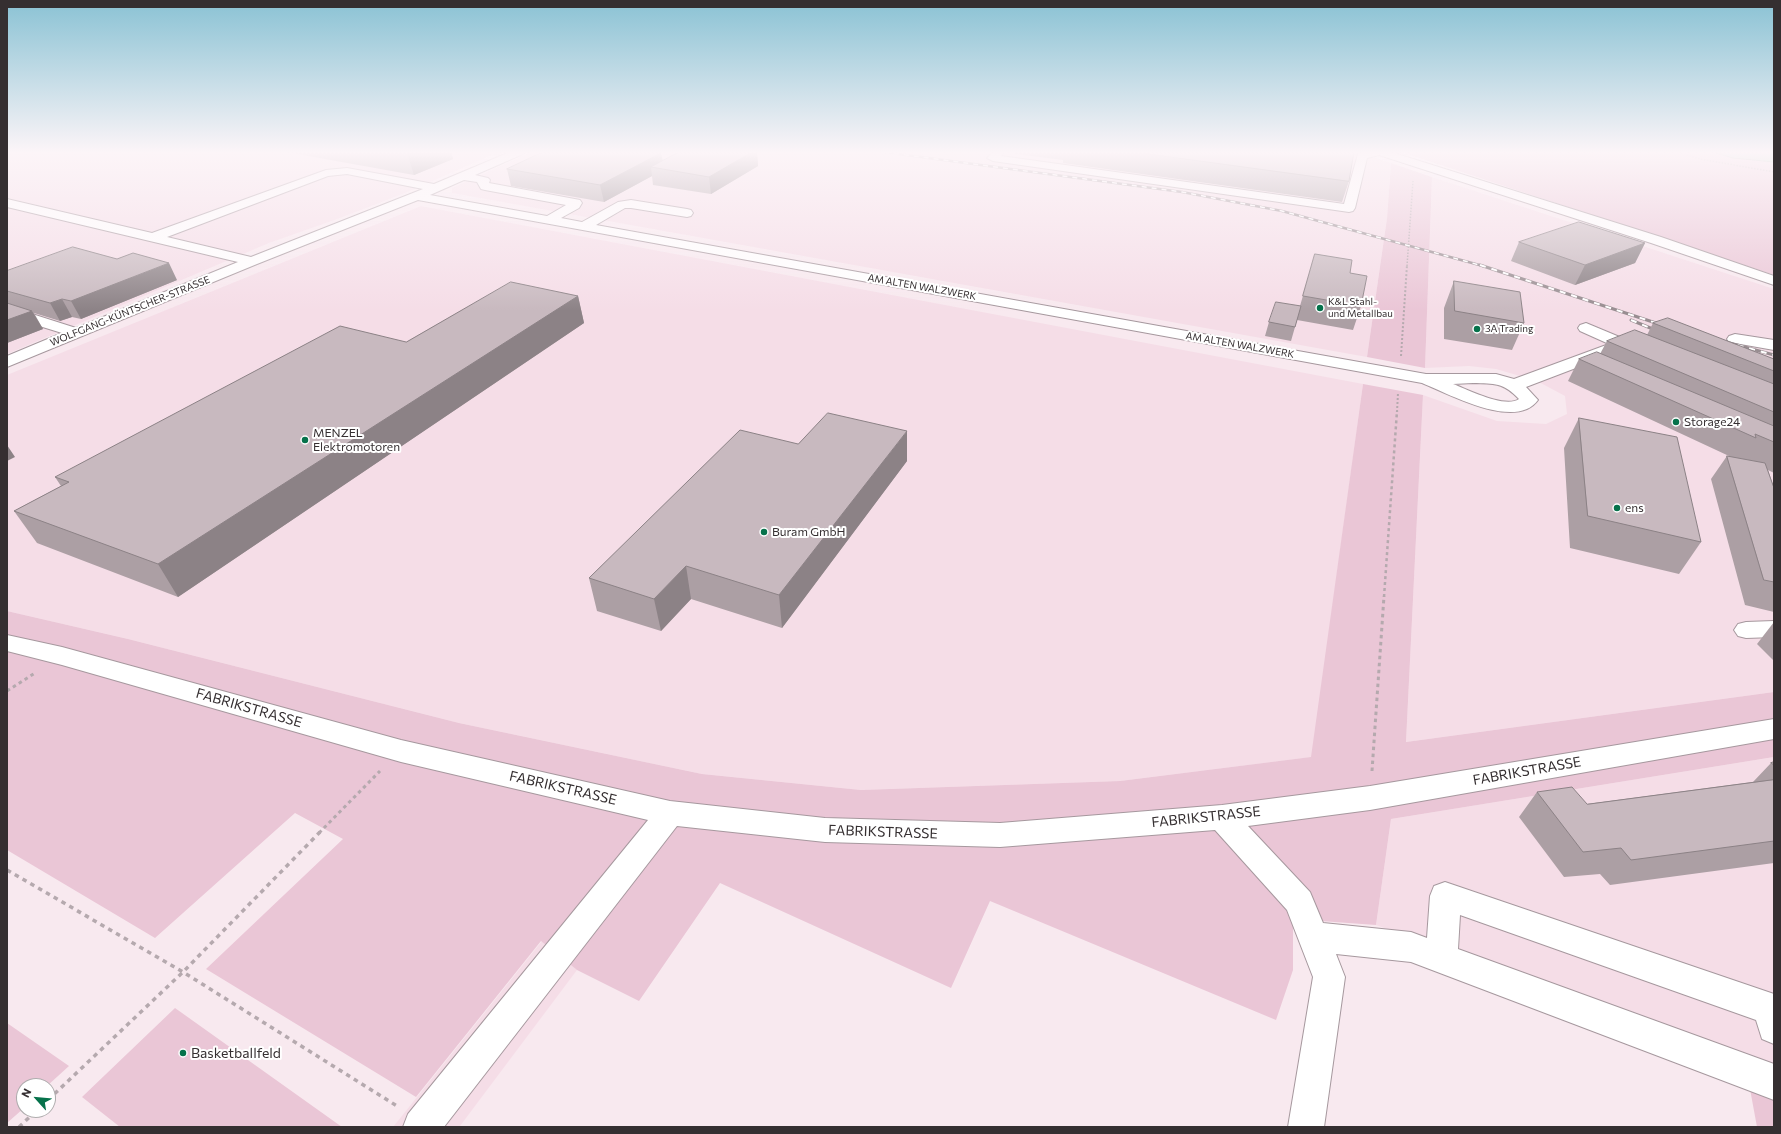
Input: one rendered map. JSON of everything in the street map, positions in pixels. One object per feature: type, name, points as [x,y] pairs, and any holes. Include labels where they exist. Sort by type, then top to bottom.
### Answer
[{"type":"street","points":[[15,205],[252,260]]},
{"type":"street","points":[[154,237],[240,205]]},
{"type":"street","name":"WOLFGANG-KÜNTSCHER-STRASSE","points":[[7,362],[252,260],[394,205]]},
{"type":"street","name":"AM ALTEN WALZWERK","points":[[466,205],[1426,379],[1494,406],[1519,407],[1529,400],[1516,385],[1496,379],[1426,379]]},
{"type":"street","points":[[549,220],[575,205]]},
{"type":"street","points":[[584,226],[623,205]]},
{"type":"street","points":[[637,205],[687,213]]},
{"type":"street","points":[[1327,205],[1349,208],[1350,205]]},
{"type":"street","points":[[1545,205],[1656,240],[1774,281]]},
{"type":"street","points":[[7,311],[77,333]]},
{"type":"street","points":[[1586,328],[1645,353]]},
{"type":"street","points":[[1735,339],[1774,345]]},
{"type":"street","points":[[1516,385],[1623,344]]},
{"type":"street","points":[[1577,362],[1598,371]]},
{"type":"street","points":[[1746,630],[1774,629]]},
{"type":"street","name":"FABRIKSTRASSE","points":[[7,643],[70,658],[401,751],[670,813],[825,830],[1000,835],[1222,817],[1370,798],[1774,729]]},
{"type":"street","points":[[423,1125],[670,813]]},
{"type":"street","points":[[1222,817],[1299,902],[1329,977],[1306,1127]]},
{"type":"street","points":[[1442,958],[1446,896],[1771,1009],[1774,1027]]},
{"type":"street","points":[[1313,937],[1411,947],[1774,1082]]},
{"type":"path","points":[[1370,798],[1412,205]]},
{"type":"path","points":[[56,1092],[183,972],[401,751]]},
{"type":"path","points":[[7,870],[183,972],[423,1125]]},
{"type":"path","points":[[19,1127],[29,1118]]},
{"type":"shaded area","points":[[7,205],[374,205],[269,243],[7,354]]},
{"type":"shaded area","points":[[519,205],[1388,205],[1367,357]]},
{"type":"shaded area","points":[[1388,205],[1431,205],[1425,368],[1367,357]]},
{"type":"shaded area","points":[[1431,205],[1517,205],[1774,289],[1774,692],[1406,742],[1423,395],[1497,421],[1546,424],[1567,414],[1565,396],[1537,381],[1496,369],[1469,366],[1425,368]]},
{"type":"shaded area","points":[[1561,205],[1774,205],[1774,275]]},
{"type":"shaded area","points":[[421,206],[1363,384],[1312,757],[1120,781],[861,790],[702,774],[459,723],[128,639],[7,611],[7,375]]},
{"type":"shaded area","points":[[1363,384],[1423,395],[1406,742],[1774,692],[1774,757],[1391,819],[1376,925],[1293,919],[1293,970],[1276,1020],[990,901],[951,988],[720,883],[639,1001],[577,970],[541,941],[416,1097],[206,969],[343,839],[295,813],[155,938],[7,850],[7,611],[128,639],[459,723],[702,774],[861,790],[1120,781],[1311,757]]},
{"type":"shaded area","points":[[1774,757],[1774,1069],[1376,925],[1391,819]]},
{"type":"shaded area","points":[[542,941],[577,970],[460,1126],[461,1127],[393,1127]]},
{"type":"shaded area","name":"Basketballfeld","points":[[175,1008],[342,1127],[120,1127],[82,1097]]},
{"type":"shaded area","points":[[7,1023],[69,1066],[56,1078],[16,1078],[16,1115],[7,1123]]},
{"type":"shaded area","points":[[1750,1089],[1774,1098],[1774,1127],[1757,1127]]},
{"type":"building","points":[[1579,222],[1645,243],[1585,265],[1519,242]]},
{"type":"building","points":[[73,247],[117,259],[133,253],[169,263],[71,301],[62,299],[50,303],[7,291],[7,271]]},
{"type":"building","points":[[1315,254],[1352,260],[1350,273],[1367,276],[1361,306],[1303,296]]},
{"type":"building","points":[[1454,281],[1520,292],[1524,323],[1455,311]]},
{"type":"building","name":"MENZEL Elektromotoren","points":[[511,282],[578,296],[158,564],[14,511],[69,482],[55,477],[340,326],[406,342]]},
{"type":"building","points":[[1276,302],[1301,306],[1295,327],[1269,322]]},
{"type":"building","points":[[7,303],[32,311],[7,320]]},
{"type":"building","points":[[1668,318],[1774,359],[1774,371],[1653,323]]},
{"type":"building","points":[[1635,330],[1774,384],[1774,412],[1607,341]]},
{"type":"building","points":[[1597,352],[1774,426],[1774,442],[1755,434],[1756,438],[1579,359]]},
{"type":"building","name":"Buram GmbH","points":[[828,413],[907,431],[779,595],[686,566],[654,599],[589,578],[740,430],[798,444]]},
{"type":"building","points":[[1579,418],[1677,437],[1701,542],[1588,516]]},
{"type":"building","points":[[1727,456],[1765,463],[1774,488],[1774,582],[1764,580]]},
{"type":"building","points":[[1774,780],[1774,841],[1631,860],[1621,848],[1583,852],[1537,792],[1572,787],[1587,804]]},
{"type":"railway","points":[[1250,205],[1282,211],[1483,266]]},
{"type":"railway","points":[[1480,265],[1665,326]]},
{"type":"railway","points":[[1631,320],[1660,332]]},
{"type":"railway","points":[[1726,342],[1774,355]]},
{"type":"place","name":"K&L Stahl- und Metallbau","points":[[1320,308]]},
{"type":"place","name":"3A Trading","points":[[1477,329]]},
{"type":"place","name":"Storage24","points":[[1676,422]]},
{"type":"place","name":"MENZEL Elektromotoren","points":[[305,440]]},
{"type":"place","name":"ens","points":[[1617,508]]},
{"type":"place","name":"Buram GmbH","points":[[764,532]]},
{"type":"place","name":"Basketballfeld","points":[[183,1053]]}]
